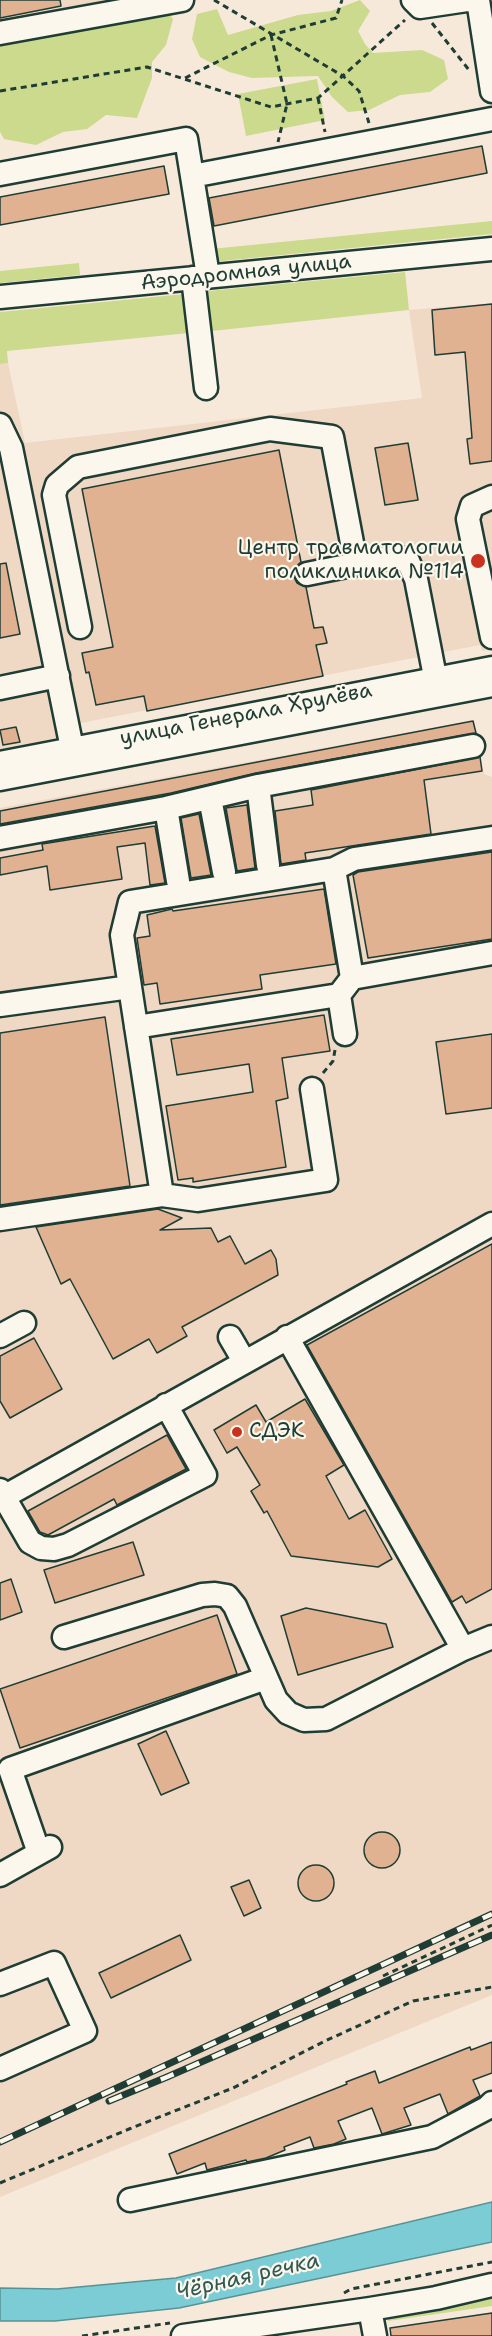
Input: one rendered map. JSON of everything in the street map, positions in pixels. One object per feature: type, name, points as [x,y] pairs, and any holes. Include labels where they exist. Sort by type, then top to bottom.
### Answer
[{"type":"street","points":[[0,33],[183,0]]},
{"type":"street","points":[[416,3],[467,0]]},
{"type":"street","points":[[478,0],[492,91]]},
{"type":"street","points":[[192,176],[492,118]]},
{"type":"street","points":[[0,174],[186,139],[192,176],[206,388]]},
{"type":"street","name":"Аэродромная улица","points":[[0,297],[492,249]]},
{"type":"street","points":[[0,425],[11,448],[74,757]]},
{"type":"street","points":[[80,627],[54,495],[57,485],[78,467],[270,429],[332,436],[356,564]]},
{"type":"street","points":[[492,497],[472,506],[468,519],[492,637]]},
{"type":"street","points":[[307,574],[391,557],[402,558],[410,563],[416,579],[437,687]]},
{"type":"street","points":[[0,688],[58,676]]},
{"type":"street","name":"улица Генерала Хрулёва","points":[[0,779],[74,757],[491,677]]},
{"type":"street","points":[[0,838],[166,808],[258,786],[473,746]]},
{"type":"street","name":"улица Генерала Хрулёва","points":[[0,763],[74,757]]},
{"type":"street","points":[[258,786],[268,865]]},
{"type":"street","points":[[210,798],[224,872]]},
{"type":"street","points":[[166,808],[178,881]]},
{"type":"street","points":[[162,1195],[122,935],[130,902],[334,869],[354,859],[492,838]]},
{"type":"street","points":[[334,869],[345,987],[345,1034]]},
{"type":"street","points":[[136,1027],[345,987],[492,953]]},
{"type":"street","points":[[0,1005],[130,987]]},
{"type":"street","points":[[0,1219],[162,1195],[198,1200],[326,1180],[312,1089]]},
{"type":"street","points":[[166,1405],[205,1475],[68,1545],[54,1549],[41,1548],[30,1542],[1,1495],[492,1224]]},
{"type":"street","points":[[0,1336],[24,1323]]},
{"type":"street","points":[[230,1337],[244,1361]]},
{"type":"street","points":[[287,1337],[463,1649]]},
{"type":"street","points":[[64,1637],[202,1595],[215,1593],[227,1596],[235,1606],[276,1700],[288,1713],[304,1720],[326,1719],[492,1636]]},
{"type":"street","points":[[0,1875],[45,1850],[10,1769],[266,1678]]},
{"type":"street","points":[[0,1984],[54,1963],[85,2031],[0,2069]]},
{"type":"street","points":[[130,2200],[432,2137],[487,2108],[492,2103]]},
{"type":"street","points":[[183,2336],[370,2309],[436,2298],[492,2285]]},
{"type":"street","points":[[370,2309],[375,2336]]},
{"type":"path","points":[[214,0],[343,76],[359,91],[375,141]]},
{"type":"path","points":[[183,79],[271,35],[336,18],[342,0]]},
{"type":"path","points":[[0,91],[147,67],[271,107],[318,98],[416,3],[469,70],[488,68]]},
{"type":"path","points":[[271,35],[286,104],[274,160]]},
{"type":"path","points":[[318,98],[328,150]]},
{"type":"path","points":[[312,1089],[333,1061],[336,1046],[345,1034]]},
{"type":"path","points":[[383,1976],[492,1925]]},
{"type":"path","points":[[0,2183],[233,2088],[325,2041],[413,2001],[492,1987]]},
{"type":"shaded area","points":[[0,0],[142,0],[0,28]]},
{"type":"shaded area","points":[[492,303],[492,649],[482,651],[480,645],[76,724],[70,737],[0,751],[0,364],[8,363],[25,443],[422,398],[409,310]]},
{"type":"shaded area","points":[[474,720],[484,774],[492,777],[492,1995],[0,2197],[0,808]]},
{"type":"green space","points":[[360,0],[370,11],[358,31],[373,53],[422,50],[444,60],[448,79],[430,92],[400,95],[369,110],[348,112],[332,97],[318,76],[252,78],[229,72],[200,57],[192,39],[197,14],[217,9],[228,35],[298,15],[331,11]]},
{"type":"green space","points":[[165,8],[173,19],[166,45],[152,62],[152,78],[137,118],[106,115],[87,129],[63,132],[36,145],[4,139],[0,132],[0,38]]},
{"type":"green space","points":[[317,79],[325,120],[246,136],[238,94]]},
{"type":"green space","points":[[492,221],[492,234],[212,262],[211,249]]},
{"type":"green space","points":[[79,263],[80,275],[0,283],[0,271]]},
{"type":"green space","points":[[405,272],[409,310],[212,331],[208,291]]},
{"type":"green space","points":[[185,294],[189,333],[7,351],[8,363],[0,364],[0,312]]},
{"type":"green space","points":[[492,2297],[492,2306],[388,2321],[387,2317]]},
{"type":"water","name":"Чёрная речка","points":[[492,2202],[492,2242],[179,2308],[55,2321],[0,2321],[0,2288],[57,2289],[176,2278]]},
{"type":"building","points":[[0,0],[60,0],[61,6],[0,18]]},
{"type":"building","points":[[482,146],[487,173],[214,226],[209,198]]},
{"type":"building","points":[[164,166],[169,194],[0,225],[0,197]]},
{"type":"building","points":[[492,304],[492,461],[470,464],[467,439],[472,438],[465,352],[435,355],[432,310]]},
{"type":"building","points":[[408,443],[418,500],[385,505],[375,448]]},
{"type":"building","points":[[279,450],[301,562],[294,569],[294,577],[297,583],[306,587],[314,628],[323,627],[327,643],[316,645],[323,676],[147,711],[144,696],[96,705],[89,672],[86,673],[82,653],[113,647],[82,489]]},
{"type":"building","points":[[6,563],[20,634],[0,638],[0,564]]},
{"type":"building","points":[[473,721],[476,733],[256,773],[171,793],[0,824],[0,811]]},
{"type":"building","points":[[16,727],[20,742],[3,745],[0,730]]},
{"type":"building","points":[[480,757],[482,771],[424,780],[431,834],[305,853],[306,860],[281,864],[275,811],[313,805],[311,790]]},
{"type":"building","points":[[247,805],[255,868],[237,871],[226,808]]},
{"type":"building","points":[[199,814],[211,875],[191,878],[181,818]]},
{"type":"building","points":[[155,826],[165,883],[150,885],[145,843],[117,847],[122,879],[50,890],[47,866],[0,875],[0,858],[43,850],[42,844]]},
{"type":"building","points":[[492,852],[492,939],[368,958],[353,875],[358,872]]},
{"type":"building","points":[[324,889],[336,964],[260,975],[262,989],[160,1004],[157,983],[144,985],[137,938],[150,936],[147,915],[172,909],[173,911]]},
{"type":"building","points":[[324,1015],[330,1051],[282,1058],[288,1098],[276,1101],[286,1167],[193,1182],[193,1178],[178,1180],[166,1106],[253,1092],[249,1064],[177,1075],[171,1039]]},
{"type":"building","points":[[105,1017],[130,1186],[0,1205],[0,1033]]},
{"type":"building","points":[[492,1034],[492,1108],[446,1114],[436,1042]]},
{"type":"building","points":[[158,1209],[182,1218],[160,1230],[211,1228],[218,1242],[230,1236],[245,1264],[271,1250],[276,1259],[278,1275],[182,1327],[187,1336],[157,1353],[149,1339],[113,1359],[70,1279],[61,1284],[36,1227]]},
{"type":"building","points":[[492,1244],[492,1589],[466,1603],[462,1596],[452,1602],[307,1345]]},
{"type":"building","points":[[34,1338],[62,1389],[10,1418],[0,1401],[0,1356]]},
{"type":"building","points":[[305,1399],[344,1465],[326,1476],[349,1519],[365,1510],[392,1559],[378,1567],[291,1556],[267,1511],[264,1513],[251,1491],[260,1485],[237,1447],[227,1453],[214,1430],[256,1405],[266,1422]]},
{"type":"building","points":[[167,1435],[186,1469],[117,1505],[114,1499],[48,1535],[40,1532],[28,1511]]},
{"type":"building","points":[[133,1542],[144,1575],[55,1603],[44,1570]]},
{"type":"building","points":[[11,1579],[22,1612],[0,1620],[0,1583]]},
{"type":"building","points":[[306,1608],[386,1624],[393,1647],[298,1675],[281,1616]]},
{"type":"building","points":[[217,1615],[237,1674],[20,1748],[0,1689]]},
{"type":"building","points":[[166,1731],[189,1783],[161,1795],[138,1744]]},
{"type":"building","points":[[382,1832],[395,1837],[400,1850],[395,1863],[382,1868],[369,1863],[364,1850],[369,1837]]},
{"type":"building","points":[[316,1865],[329,1870],[334,1883],[329,1896],[316,1901],[303,1896],[298,1883],[303,1870]]},
{"type":"building","points":[[249,1880],[261,1908],[244,1916],[231,1887]]},
{"type":"building","points":[[180,1935],[191,1960],[111,1998],[99,1973]]},
{"type":"building","points":[[492,2042],[492,2073],[473,2080],[480,2096],[448,2114],[440,2094],[404,2108],[411,2125],[382,2134],[372,2108],[338,2121],[346,2139],[334,2144],[314,2148],[310,2137],[284,2147],[285,2150],[266,2158],[247,2162],[246,2160],[207,2170],[205,2163],[177,2174],[169,2154],[375,2071],[379,2083],[470,2047],[471,2050]]},
{"type":"building","points":[[492,2313],[492,2336],[391,2336],[390,2328]]},
{"type":"railway","points":[[0,2142],[492,1914]]},
{"type":"railway","points":[[109,2101],[492,1935]]},
{"type":"place","name":"Центр травматологии поликлиника №114","points":[[478,561]]},
{"type":"place","name":"СДЭК","points":[[237,1432]]}]
